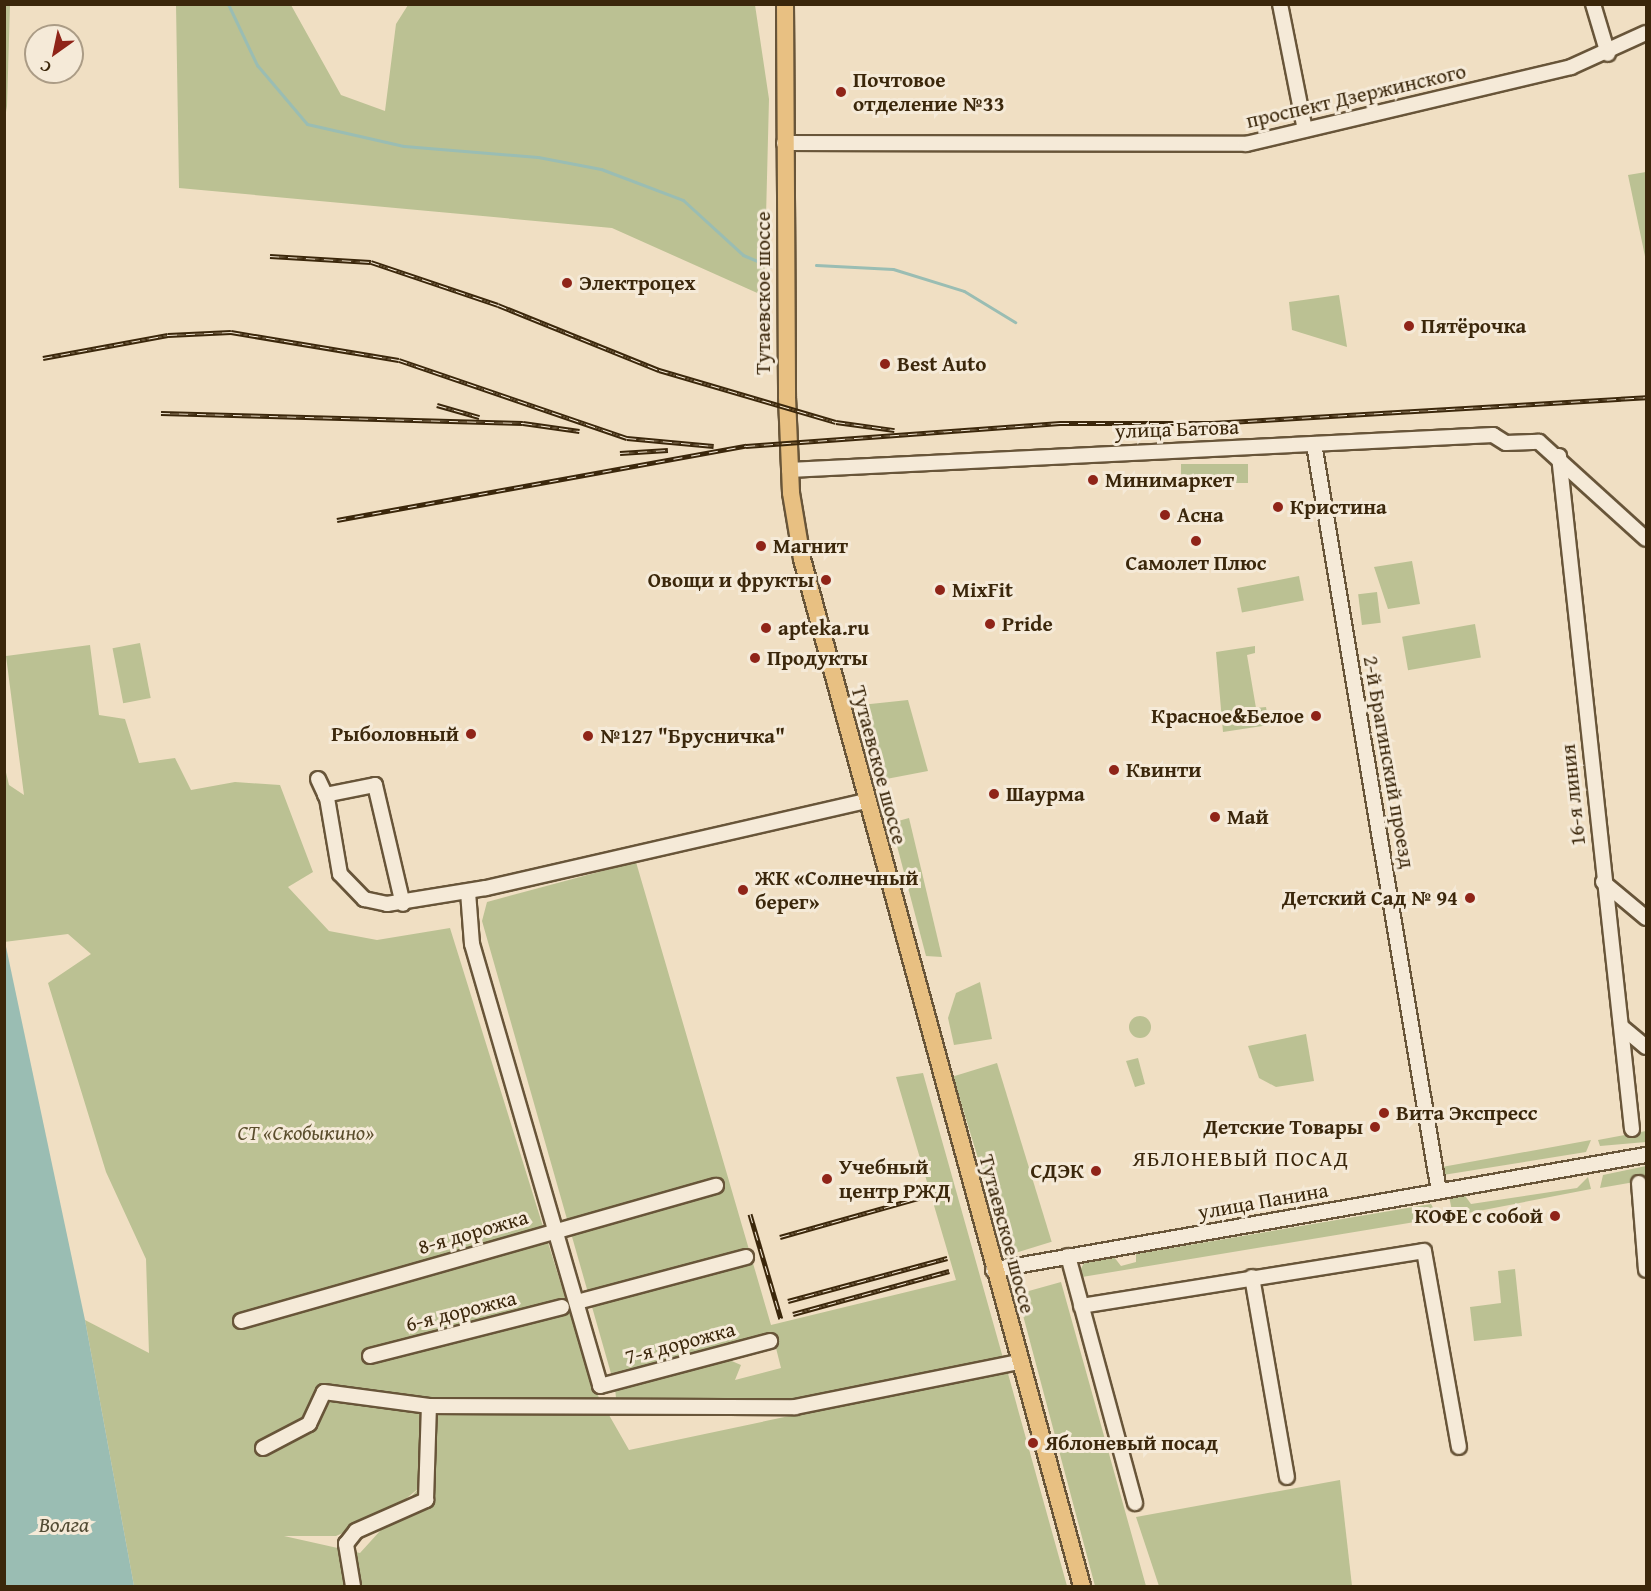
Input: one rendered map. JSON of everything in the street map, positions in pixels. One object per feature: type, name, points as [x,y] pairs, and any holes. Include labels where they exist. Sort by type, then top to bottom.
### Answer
[{"type":"main road","name":"Тутаевское шоссе","points":[[785,4],[784,143],[789,470],[805,575],[993,1270],[1082,1587]]},
{"type":"street","points":[[1281,4],[1305,130]]},
{"type":"street","points":[[1593,4],[1608,54]]},
{"type":"street","name":"проспект Дзержинского","points":[[784,143],[1246,144],[1608,54],[1647,33]]},
{"type":"street","name":"улица Батова","points":[[789,470],[1492,435],[1506,443],[1539,442],[1559,456],[1647,538]]},
{"type":"street","name":"2-й Брагинский проезд","points":[[1314,444],[1440,1192]]},
{"type":"street","name":"16-я линия","points":[[1559,456],[1632,1129]]},
{"type":"street","points":[[318,779],[325,795],[340,874],[364,899],[403,903],[468,892],[866,801]]},
{"type":"street","points":[[325,795],[375,785],[403,903]]},
{"type":"street","points":[[1604,882],[1647,918]]},
{"type":"street","points":[[468,892],[472,944],[577,1302],[746,1257]]},
{"type":"street","points":[[1622,1027],[1647,1047]]},
{"type":"street","name":"улица Панина","points":[[993,1270],[1647,1155]]},
{"type":"street","points":[[1639,1183],[1647,1270]]},
{"type":"street","name":"8-я дорожка","points":[[241,1321],[716,1186]]},
{"type":"street","points":[[1081,1306],[1424,1251],[1459,1447]]},
{"type":"street","points":[[1068,1256],[1136,1503]]},
{"type":"street","points":[[1252,1277],[1287,1477]]},
{"type":"street","name":"7-я дорожка","points":[[577,1302],[600,1386],[770,1341]]},
{"type":"street","name":"6-я дорожка","points":[[370,1356],[562,1307]]},
{"type":"street","points":[[263,1448],[309,1424],[324,1392],[429,1406],[795,1407],[1019,1362]]},
{"type":"street","points":[[353,1587],[346,1544],[356,1531],[426,1500],[429,1406]]},
{"type":"green space","points":[[4,5],[10,5],[7,106],[5,118]]},
{"type":"green space","points":[[176,5],[291,5],[341,95],[385,111],[396,24],[408,5],[755,5],[769,99],[764,296],[612,228],[179,188]]},
{"type":"green space","points":[[1646,172],[1646,261],[1628,175]]},
{"type":"green space","points":[[1339,295],[1347,347],[1292,330],[1289,302]]},
{"type":"green space","points":[[1181,464],[1248,464],[1248,483],[1181,483]]},
{"type":"green space","points":[[1412,561],[1420,604],[1388,609],[1374,567]]},
{"type":"green space","points":[[1299,576],[1304,601],[1242,613],[1237,588]]},
{"type":"green space","points":[[1377,592],[1381,623],[1362,625],[1358,594]]},
{"type":"green space","points":[[1475,624],[1481,657],[1408,670],[1402,637]]},
{"type":"green space","points":[[140,643],[151,698],[123,703],[113,648]]},
{"type":"green space","name":"СТ «Скобыкино»","points":[[90,645],[99,715],[125,719],[139,763],[175,758],[191,790],[235,782],[280,785],[313,872],[288,887],[329,931],[377,940],[450,928],[593,1387],[629,1450],[1007,1370],[1067,1586],[134,1586],[85,1320],[149,1353],[146,1259],[106,1172],[48,983],[91,954],[68,934],[4,942],[4,764],[9,785],[24,795],[6,656]],"holes":[[[419,1488],[360,1553],[284,1536],[336,1536],[390,1512]]]},
{"type":"green space","points":[[1255,646],[1255,653],[1247,655],[1256,708],[1266,707],[1269,725],[1223,732],[1216,652]]},
{"type":"green space","points":[[908,700],[928,771],[881,780],[861,705]]},
{"type":"green space","points":[[909,818],[942,957],[926,956],[891,823]]},
{"type":"green space","points":[[636,862],[771,1325],[956,1280],[896,1077],[923,1073],[1003,1358],[815,1398],[654,1415],[617,1408],[615,1388],[727,1359],[741,1365],[735,1380],[781,1368],[774,1340],[614,1384],[482,921],[487,902]]},
{"type":"green space","points":[[980,982],[992,1039],[954,1045],[948,1018],[956,993]]},
{"type":"green space","points":[[1136,1016],[1144,1016],[1151,1023],[1151,1031],[1144,1038],[1136,1038],[1129,1031],[1129,1023]]},
{"type":"green space","points":[[1306,1034],[1314,1081],[1276,1087],[1259,1078],[1248,1046]]},
{"type":"green space","points":[[1138,1058],[1145,1084],[1135,1087],[1126,1061]]},
{"type":"green space","points":[[997,1063],[1052,1242],[1008,1255],[953,1076]]},
{"type":"green space","points":[[1646,1131],[1646,1142],[1600,1146],[1598,1140]]},
{"type":"green space","points":[[1591,1140],[1586,1152],[1443,1175],[1442,1167]]},
{"type":"green space","points":[[1646,1166],[1646,1180],[1600,1188],[1603,1175]]},
{"type":"green space","points":[[1588,1177],[1591,1189],[1453,1216],[1449,1196],[1463,1193],[1471,1204],[1577,1188]]},
{"type":"green space","points":[[1431,1204],[1439,1218],[1076,1278],[1084,1263],[1114,1257],[1121,1266],[1136,1262],[1136,1254]]},
{"type":"green space","points":[[1515,1269],[1522,1336],[1474,1341],[1470,1307],[1501,1303],[1498,1271]]},
{"type":"green space","points":[[1061,1282],[1146,1586],[1095,1586],[1016,1289],[1018,1294]]},
{"type":"green space","points":[[1340,1480],[1352,1586],[1159,1586],[1136,1517]]},
{"type":"water","name":"Волга","points":[[5,942],[85,1320],[134,1586],[5,1586]]},
{"type":"waterway","points":[[228,4],[257,65],[307,124],[404,146],[538,157],[601,169],[683,200],[743,255],[771,267]]},
{"type":"waterway","points":[[816,265],[893,269],[964,291],[1015,322]]},
{"type":"railway","points":[[270,256],[371,262],[498,305],[659,370],[836,422],[894,430]]},
{"type":"railway","points":[[43,358],[168,335],[231,332],[399,360],[627,438],[714,446]]},
{"type":"railway","points":[[337,520],[746,446],[1060,423],[1212,423],[1646,397]]},
{"type":"railway","points":[[437,405],[479,417]]},
{"type":"railway","points":[[161,413],[523,423],[579,431]]},
{"type":"railway","points":[[620,453],[668,450]]},
{"type":"railway","points":[[780,1237],[922,1197]]},
{"type":"railway","points":[[750,1214],[781,1319]]},
{"type":"railway","points":[[788,1301],[947,1258]]},
{"type":"railway","points":[[793,1314],[949,1271]]},
{"type":"place","name":"Почтовое отделение №33","points":[[841,92]]},
{"type":"place","name":"Электроцех","points":[[567,283]]},
{"type":"place","name":"Пятёрочка","points":[[1409,326]]},
{"type":"place","name":"Best Auto","points":[[885,364]]},
{"type":"place","name":"Минимаркет","points":[[1093,480]]},
{"type":"place","name":"Кристина","points":[[1278,507]]},
{"type":"place","name":"Асна","points":[[1165,515]]},
{"type":"place","name":"Самолет Плюс","points":[[1196,541]]},
{"type":"place","name":"Магнит","points":[[761,546]]},
{"type":"place","name":"Овощи и фрукты","points":[[826,580]]},
{"type":"place","name":"MixFit","points":[[940,590]]},
{"type":"place","name":"Pride","points":[[990,624]]},
{"type":"place","name":"apteka.ru","points":[[766,628]]},
{"type":"place","name":"Продукты","points":[[755,658]]},
{"type":"place","name":"Красное&Белое","points":[[1316,716]]},
{"type":"place","name":"Рыболовный","points":[[471,734]]},
{"type":"place","name":"№127 \"Брусничка\"","points":[[588,736]]},
{"type":"place","name":"Квинти","points":[[1114,770]]},
{"type":"place","name":"Шаурма","points":[[994,794]]},
{"type":"place","name":"Май","points":[[1215,817]]},
{"type":"place","name":"ЖК «Солнечный берег»","points":[[743,890]]},
{"type":"place","name":"Детский Сад № 94","points":[[1470,898]]},
{"type":"place","name":"Вита Экспресс","points":[[1384,1113]]},
{"type":"place","name":"Детские Товары","points":[[1375,1127]]},
{"type":"place","name":"СДЭК","points":[[1096,1171]]},
{"type":"place","name":"Учебный центр РЖД","points":[[827,1179]]},
{"type":"place","name":"КОФЕ с собой","points":[[1555,1216]]},
{"type":"place","name":"Яблоневый посад","points":[[1033,1443]]},
{"type":"district","name":"ЯБЛОНЕВЫЙ ПОСАД","points":[[1241,1159]]}]
